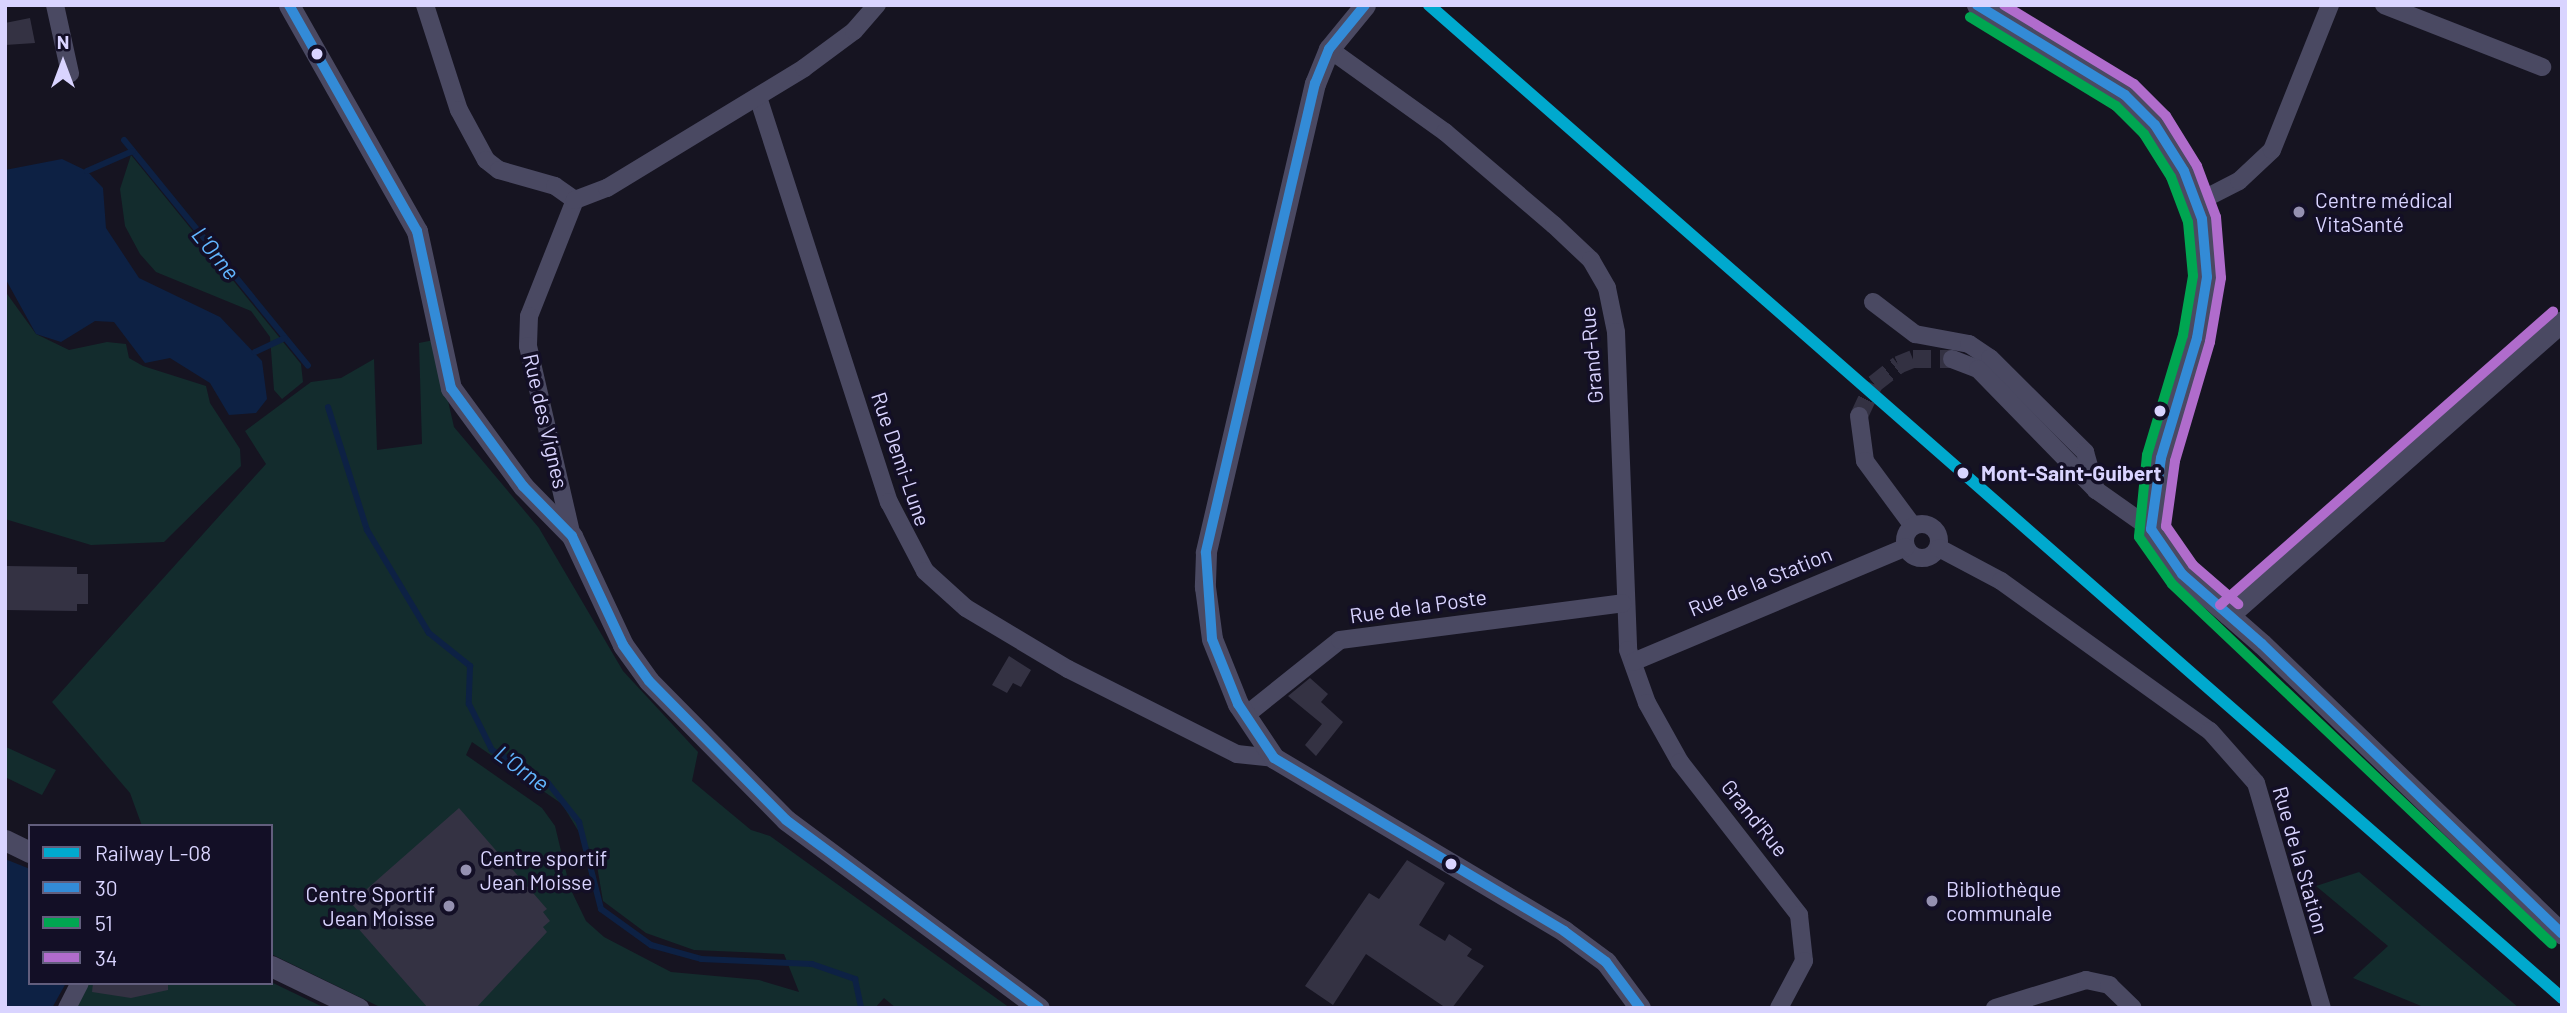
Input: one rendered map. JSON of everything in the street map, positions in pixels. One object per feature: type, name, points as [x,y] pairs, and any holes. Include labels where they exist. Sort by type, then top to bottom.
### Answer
[{"type":"street","points":[[55,5],[70,73]]},
{"type":"street","points":[[289,5],[417,231],[451,388],[523,486],[572,536]]},
{"type":"street","points":[[425,5],[459,110],[486,160],[499,170],[555,186],[575,200],[607,188],[804,68],[854,32],[877,5]]},
{"type":"street","points":[[1365,5],[1329,49],[1315,83],[1205,564],[1212,639],[1245,715],[1274,758],[1531,911],[1606,962],[1640,1008]]},
{"type":"street","points":[[1977,5],[2125,95],[2155,125],[2184,171],[2196,203],[2207,278],[2195,347],[2161,458],[2151,529]]},
{"type":"street","points":[[2196,203],[2239,181],[2272,150],[2330,5]]},
{"type":"street","points":[[2384,5],[2542,67]]},
{"type":"street","name":"Grand-Rue","points":[[1329,49],[1445,132],[1545,217],[1591,260],[1607,288],[1616,332],[1623,603],[1633,662]]},
{"type":"street","name":"Rue Demi-Lune","points":[[758,97],[889,502],[925,571],[966,608],[1068,669],[1237,754],[1274,758]]},
{"type":"street","name":"Rue des Vignes","points":[[575,200],[529,316],[528,346],[572,536],[623,645],[706,741],[786,820],[1038,1008]]},
{"type":"street","points":[[1873,302],[1915,334],[1969,344],[1990,358],[2085,452],[2096,490]]},
{"type":"street","points":[[2229,615],[2562,321]]},
{"type":"street","points":[[1952,359],[1989,379],[2096,490],[2151,529],[2182,573],[2562,934]]},
{"type":"street","points":[[1860,416],[1865,461],[1913,526],[1933,528],[1939,548],[1919,558],[1906,547],[1913,526]]},
{"type":"street","name":"Rue de la Station","points":[[1633,662],[1906,547]]},
{"type":"street","name":"Rue de la Station","points":[[1939,548],[2001,581],[2120,665],[2210,732],[2256,783],[2322,1008]]},
{"type":"street","name":"Rue de la Poste","points":[[1245,715],[1340,640],[1623,603]]},
{"type":"street","name":"Grand'Rue","points":[[1633,662],[1647,703],[1680,762],[1799,915],[1804,961],[1779,1008]]},
{"type":"street","points":[[5,841],[28,851]]},
{"type":"street","points":[[273,967],[358,1008]]},
{"type":"street","points":[[1995,1008],[2086,980],[2109,985],[2133,1008]]},
{"type":"street","points":[[67,1008],[79,985]]},
{"type":"green space","points":[[131,155],[301,364],[303,382],[282,399],[274,390],[270,337],[251,311],[156,272],[140,254],[125,226],[120,189]]},
{"type":"green space","points":[[5,291],[36,334],[69,350],[107,342],[126,344],[129,358],[143,366],[206,386],[210,403],[240,449],[241,466],[164,542],[91,545],[5,519]]},
{"type":"green space","points":[[434,340],[454,427],[539,528],[623,671],[698,752],[692,781],[751,830],[770,836],[1010,1008],[896,1008],[884,998],[875,1008],[382,1008],[273,955],[273,824],[141,824],[130,793],[52,702],[266,464],[245,431],[311,382],[341,378],[374,359],[377,450],[422,444],[419,343]],"holes":[[[472,742],[562,804],[596,860],[603,901],[646,933],[694,950],[784,954],[799,992],[759,980],[671,972],[604,937],[586,921],[570,888],[555,826],[542,808],[466,755]]]},
{"type":"green space","points":[[6,747],[56,770],[42,795],[5,777]]},
{"type":"green space","points":[[2359,872],[2519,1008],[2426,1008],[2353,978],[2388,946],[2316,886]]},
{"type":"green space","points":[[273,983],[325,1008],[74,1008],[86,985]]},
{"type":"water","points":[[62,159],[87,171],[103,188],[106,228],[139,278],[220,317],[262,361],[267,399],[256,413],[229,415],[210,383],[170,358],[145,363],[114,322],[95,321],[61,342],[36,334],[5,278],[5,170]]},
{"type":"water","points":[[5,859],[28,868],[28,985],[65,985],[52,1008],[5,1008]]},
{"type":"building","points":[[30,18],[35,43],[5,45],[5,23]]},
{"type":"building","points":[[5,566],[77,567],[77,574],[88,574],[88,604],[77,604],[77,611],[5,610]]},
{"type":"building","points":[[1009,656],[1031,670],[1021,687],[1013,683],[1007,693],[992,685]]},
{"type":"building","points":[[1310,678],[1328,694],[1321,702],[1343,722],[1316,756],[1305,745],[1322,724],[1288,696]]},
{"type":"building","name":"Centre Sportif Jean Moisse","points":[[459,808],[547,909],[543,912],[550,921],[543,927],[547,932],[476,1008],[428,1008],[356,926],[365,919],[351,903]]},
{"type":"building","points":[[1407,860],[1445,883],[1419,925],[1445,941],[1449,934],[1472,949],[1467,956],[1484,966],[1452,1008],[1446,1008],[1366,954],[1333,1005],[1305,986],[1369,893],[1379,899]]},
{"type":"building","points":[[93,985],[168,985],[168,990],[131,998],[92,992]]},
{"type":"waterway","name":"L'Orne","points":[[124,140],[308,366]]},
{"type":"waterway","points":[[87,171],[133,151]]},
{"type":"waterway","points":[[255,352],[285,338]]},
{"type":"waterway","name":"L'Orne","points":[[328,407],[367,530],[429,633],[470,666],[469,704],[492,750],[548,783],[579,822],[601,909],[651,945],[701,959],[812,964],[855,979],[861,1008]]},
{"type":"tunnel","points":[[1859,416],[1874,384],[1898,365],[1913,359],[1952,359]]},
{"type":"rail line","name":"L-08","points":[[1429,5],[2562,998]]},
{"type":"transit line","name":"30","points":[[289,5],[417,231],[451,388],[523,486],[572,536],[623,645],[649,681],[786,820],[1039,1008]]},
{"type":"transit line","name":"30","points":[[1365,5],[1329,49],[1315,83],[1206,553],[1212,639],[1238,704],[1274,758],[1564,931],[1606,962],[1640,1008]]},
{"type":"transit line","name":"30","points":[[1977,5],[2125,95],[2155,125],[2184,171],[2202,219],[2207,277],[2197,338],[2161,458],[2151,529],[2182,574],[2262,644],[2562,934]]},
{"type":"transit line","name":"34","points":[[2004,5],[2134,84],[2166,116],[2197,166],[2216,217],[2221,278],[2210,342],[2175,461],[2166,526],[2193,565],[2238,604]]},
{"type":"transit line","name":"51","points":[[1970,17],[2116,106],[2144,134],[2171,177],[2188,222],[2193,276],[2183,335],[2147,455],[2139,537],[2172,584],[2552,944]]},
{"type":"transit line","name":"34","points":[[2220,605],[2553,311]]},
{"type":"place","name":"Centre médical VitaSanté","points":[[2299,212]]},
{"type":"place","name":"Mont-Saint-Guibert","points":[[1963,473]]},
{"type":"place","name":"Centre sportif Jean Moisse","points":[[466,870]]},
{"type":"place","name":"Bibliothèque communale","points":[[1932,901]]},
{"type":"place","name":"Centre Sportif Jean Moisse","points":[[449,906]]}]
